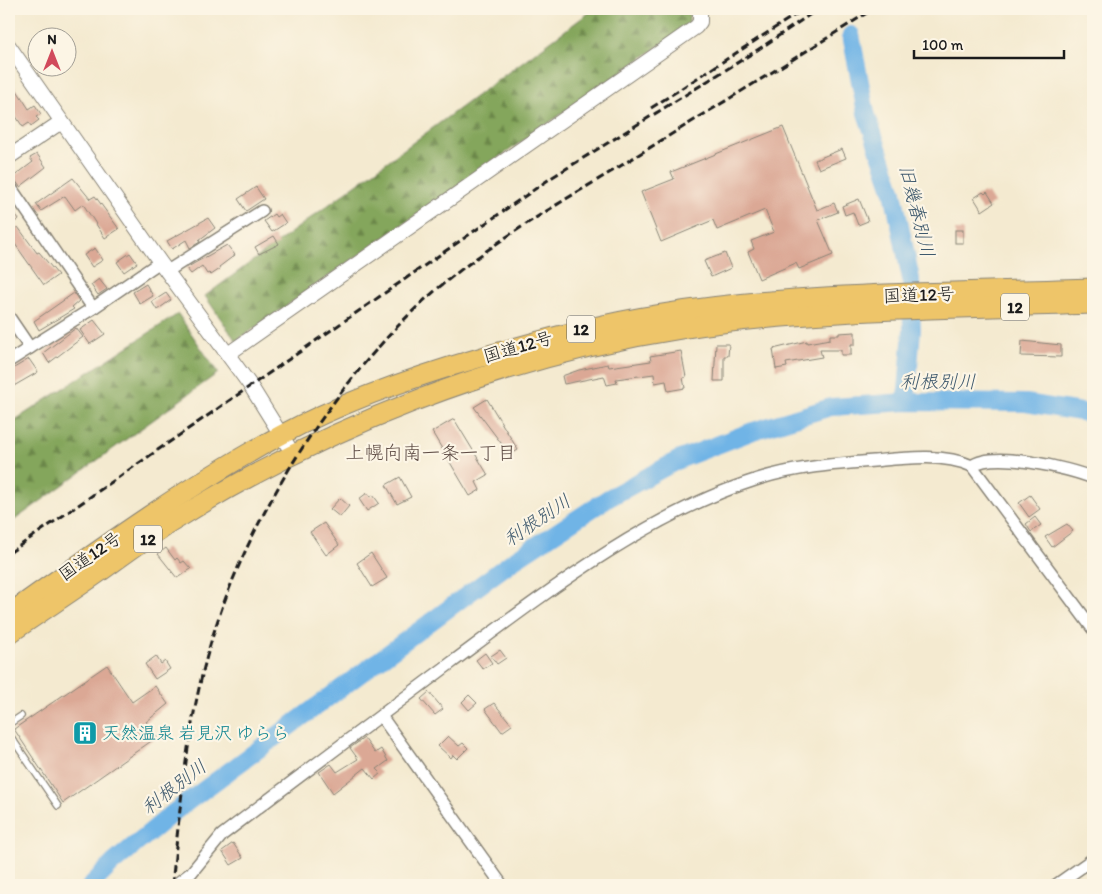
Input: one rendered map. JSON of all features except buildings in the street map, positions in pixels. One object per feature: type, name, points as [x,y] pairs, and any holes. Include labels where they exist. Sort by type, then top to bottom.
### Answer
[{"type":"highway","name":"国道12号","points":[[9,634],[171,522],[293,454],[416,401],[478,379],[566,353],[668,332],[896,304],[1093,288]]},
{"type":"highway","name":"国道12号","points":[[9,614],[160,507],[283,434],[346,404],[420,375],[572,331],[663,314],[788,300],[896,304]]},
{"type":"highway","name":"国道12号","points":[[937,302],[1093,304]]},
{"type":"street","points":[[228,354],[696,27],[700,22],[700,9]]},
{"type":"street","points":[[9,46],[163,267],[228,354],[283,434],[293,454]]},
{"type":"street","points":[[9,157],[61,122]]},
{"type":"street","points":[[9,185],[93,308]]},
{"type":"street","points":[[9,361],[93,308],[262,211]]},
{"type":"street","points":[[9,316],[30,348]]},
{"type":"street","points":[[175,885],[191,873],[222,835],[550,589],[661,521],[711,496],[759,478],[812,466],[893,459],[939,459],[972,466],[1093,629]]},
{"type":"street","points":[[972,466],[978,461],[1021,461],[1062,467],[1093,478]]},
{"type":"street","points":[[381,716],[502,885]]},
{"type":"street","points":[[1056,885],[1093,859]]},
{"type":"lane","points":[[9,724],[21,716]]},
{"type":"lane","points":[[9,734],[58,806]]},
{"type":"green space","points":[[594,9],[689,9],[689,25],[236,341],[205,296]]},
{"type":"green space","points":[[178,314],[218,373],[9,524],[9,424]]},
{"type":"waterway","name":"旧幾春別川","points":[[851,35],[866,113],[893,192],[911,279],[912,330],[906,402]]},
{"type":"waterway","name":"利根別川","points":[[91,885],[113,863],[174,812],[514,560],[607,499],[678,460],[753,431],[831,407],[906,402],[1026,403],[1093,414]]},
{"type":"railway","points":[[9,553],[551,178],[753,53],[818,9]]},
{"type":"railway","points":[[172,885],[187,757],[198,694],[214,632],[229,588],[271,500],[296,457],[324,415],[354,376],[385,339],[440,286],[512,233],[873,9]]},
{"type":"railway","points":[[651,108],[798,13]]},
{"type":"place","name":"天然温泉 岩見沢 ゆらら","points":[[85,733]]},
{"type":"district","name":"上幌向南一条一丁目","points":[[431,452]]}]
